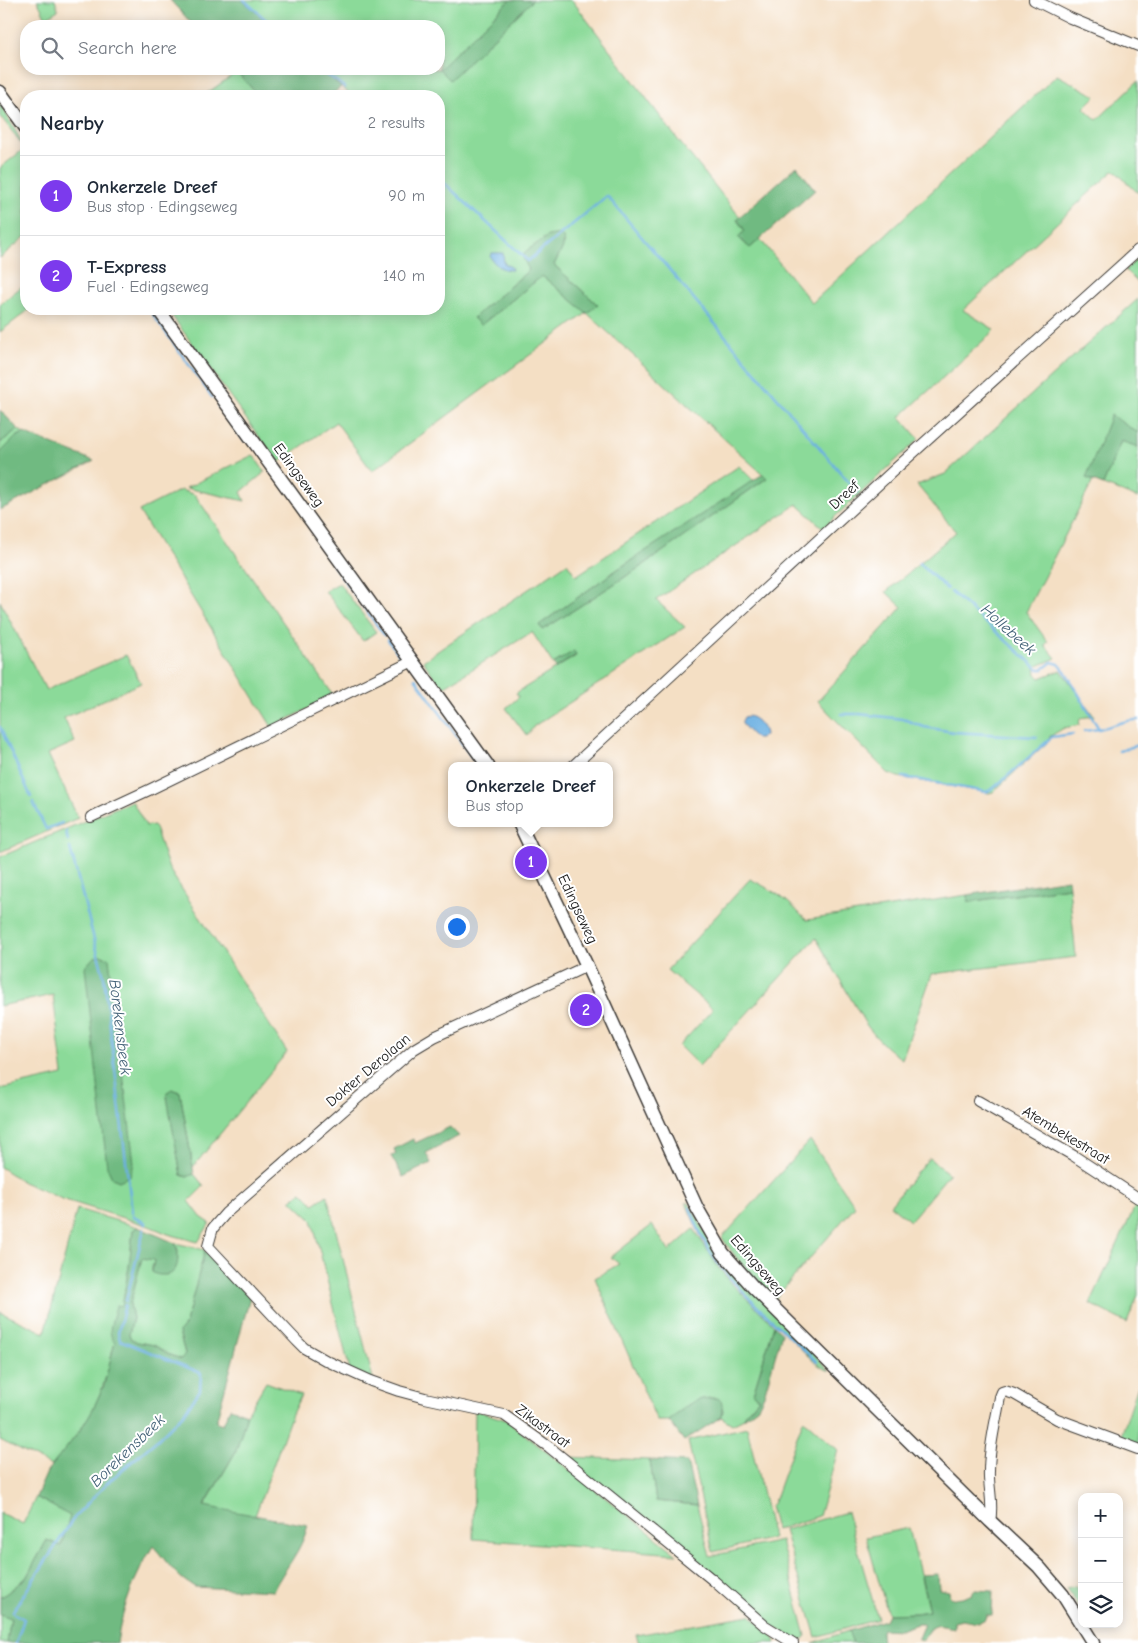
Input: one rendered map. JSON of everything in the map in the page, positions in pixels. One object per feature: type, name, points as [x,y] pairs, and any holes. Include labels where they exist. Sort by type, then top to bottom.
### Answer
[{"type":"main road","points":[[0,92],[20,120]]},
{"type":"main road","name":"Edingseweg","points":[[162,315],[485,762]]},
{"type":"main road","name":"Edingseweg","points":[[521,827],[587,966],[697,1208],[723,1253],[744,1278],[1039,1567],[1057,1588],[1093,1643]]},
{"type":"street","points":[[1034,0],[1070,18],[1138,46]]},
{"type":"street","name":"Dreef","points":[[576,762],[886,477],[1138,250]]},
{"type":"street","points":[[91,817],[414,661]]},
{"type":"street","name":"Dokter Derolaan","points":[[208,1246],[213,1228],[226,1213],[414,1048],[587,966]]},
{"type":"street","name":"Atembekestraat","points":[[978,1100],[1074,1156],[1138,1198]]},
{"type":"street","name":"Zikastraat","points":[[208,1246],[296,1342],[304,1348],[347,1371],[399,1391],[504,1415],[549,1447],[645,1524],[764,1625],[793,1643]]},
{"type":"street","points":[[990,1521],[993,1510],[990,1497],[989,1461],[1000,1397],[1005,1390],[1057,1419],[1138,1449]]},
{"type":"green space","points":[[37,0],[55,0],[58,10],[46,18]]},
{"type":"green space","points":[[170,0],[242,0],[265,20],[188,20]]},
{"type":"green space","points":[[242,0],[510,0],[445,64],[445,20],[265,20]]},
{"type":"green space","points":[[510,0],[533,0],[450,80],[445,75],[445,63]]},
{"type":"green space","points":[[533,0],[572,0],[678,140],[740,217],[737,220],[745,231],[738,237],[750,248],[760,239],[812,303],[1057,75],[1096,96],[1084,108],[1097,120],[1138,81],[1138,193],[1114,170],[963,310],[995,330],[900,417],[919,439],[823,528],[797,504],[656,600],[685,627],[534,726],[527,736],[506,708],[519,697],[516,693],[576,656],[574,652],[553,664],[532,632],[442,688],[423,661],[567,563],[576,576],[739,466],[754,481],[615,571],[539,625],[543,630],[645,564],[767,478],[587,313],[372,471],[336,422],[278,463],[171,315],[445,315],[445,90],[345,90],[328,75],[445,74],[450,79]],"holes":[[[548,236],[565,242],[554,265],[598,305],[587,312],[542,276],[481,325],[473,318],[529,270],[525,252]]]},
{"type":"green space","points":[[233,75],[240,75],[254,90],[212,90]]},
{"type":"green space","points":[[240,75],[328,75],[341,87],[337,90],[253,90]]},
{"type":"green space","points":[[0,103],[20,142],[0,116]]},
{"type":"green space","points":[[20,152],[20,241],[0,258],[0,168]]},
{"type":"green space","points":[[797,166],[815,190],[750,248],[738,237],[745,231],[737,219]]},
{"type":"green space","points":[[560,234],[563,237],[564,245],[554,265],[598,305],[587,313],[542,276],[481,325],[473,318],[529,270],[523,258],[525,252],[548,236]]},
{"type":"green space","points":[[1138,258],[1138,283],[1125,270]]},
{"type":"green space","points":[[20,288],[20,315],[22,315],[0,332],[0,304]]},
{"type":"green space","points":[[1138,299],[1138,433],[1111,416],[1087,478],[1093,481],[1026,612],[1048,642],[1045,645],[1056,658],[1035,667],[1036,674],[1040,678],[1061,670],[1094,716],[1080,718],[1079,725],[1064,728],[1049,737],[1050,740],[993,792],[989,793],[898,777],[888,773],[818,701],[902,607],[886,592],[956,532],[917,485],[945,474]]},
{"type":"green space","points":[[0,410],[18,429],[0,443]]},
{"type":"green space","points":[[1111,415],[1138,433],[1138,447],[1121,441],[1103,485],[1086,478]]},
{"type":"green space","points":[[18,429],[24,433],[16,437],[0,453],[0,443]]},
{"type":"green space","points":[[24,433],[94,461],[0,510],[0,453],[16,437]]},
{"type":"green space","points":[[1121,441],[1138,447],[1138,498],[1103,485]]},
{"type":"green space","points":[[253,455],[265,472],[241,492],[245,501],[186,488]]},
{"type":"green space","points":[[763,474],[767,478],[645,564],[543,630],[539,625],[615,571]]},
{"type":"green space","points":[[181,490],[195,495],[334,696],[272,727],[139,511]]},
{"type":"green space","points":[[339,583],[376,632],[363,641],[325,591]]},
{"type":"green space","points":[[0,601],[46,690],[126,655],[141,683],[64,718],[75,742],[48,754],[78,818],[0,852]]},
{"type":"green space","points":[[574,651],[576,655],[556,668],[553,664]]},
{"type":"green space","points":[[132,801],[146,826],[154,825],[169,869],[287,1052],[193,1167],[180,1092],[167,1092],[181,1175],[187,1177],[194,1174],[204,1186],[189,1201],[201,1217],[210,1223],[198,1242],[62,1199],[23,1182],[0,1167],[0,1089],[63,1075],[53,995],[0,1006],[0,857]]},
{"type":"green space","points":[[750,879],[780,896],[807,920],[967,895],[968,902],[1069,887],[1076,957],[932,974],[902,1059],[882,1043],[865,1023],[816,938],[699,1066],[679,1046],[713,1009],[667,970]]},
{"type":"green space","points":[[1068,879],[1069,887],[968,902],[967,895]]},
{"type":"green space","points":[[100,955],[109,958],[134,1163],[130,1176],[119,1181],[112,1178],[107,1167],[85,967],[93,958]]},
{"type":"green space","points":[[172,1089],[180,1092],[194,1174],[187,1177],[181,1175],[167,1097],[167,1092]]},
{"type":"green space","points":[[450,1127],[459,1136],[426,1153],[431,1163],[403,1177],[391,1156],[396,1154],[394,1149],[413,1139],[415,1143]]},
{"type":"green space","points":[[810,1140],[855,1206],[774,1300],[746,1270],[722,1238]]},
{"type":"green space","points":[[929,1158],[949,1174],[910,1221],[890,1205]]},
{"type":"green space","points":[[302,1192],[314,1204],[327,1195],[373,1379],[350,1371],[312,1220],[291,1200]]},
{"type":"green space","points":[[1138,1200],[1138,1295],[1127,1323],[1090,1304]]},
{"type":"green space","points":[[686,1203],[689,1203],[709,1239],[830,1371],[819,1366],[810,1358],[728,1276],[705,1244]]},
{"type":"green space","points":[[77,1209],[138,1227],[133,1230],[122,1306],[112,1323],[110,1331],[115,1342],[103,1385],[89,1417],[52,1466],[0,1440],[0,1312],[45,1333]]},
{"type":"green space","points":[[652,1225],[669,1251],[694,1229],[718,1267],[734,1286],[774,1325],[753,1394],[759,1398],[744,1418],[732,1424],[721,1417],[723,1411],[717,1398],[695,1401],[669,1421],[657,1421],[595,1278],[619,1264],[611,1257]]},
{"type":"green space","points":[[138,1227],[175,1243],[178,1258],[173,1272],[158,1275],[152,1272],[154,1260],[142,1258],[130,1304],[133,1318],[129,1334],[131,1339],[154,1345],[170,1355],[181,1359],[183,1357],[185,1353],[179,1332],[186,1323],[205,1250],[250,1297],[216,1422],[223,1424],[230,1408],[247,1414],[236,1451],[204,1506],[308,1525],[305,1535],[273,1591],[195,1587],[182,1579],[153,1546],[140,1569],[130,1593],[122,1617],[117,1643],[7,1643],[11,1618],[0,1614],[0,1596],[3,1596],[26,1578],[47,1540],[61,1546],[70,1516],[36,1497],[47,1472],[79,1432],[93,1409],[104,1385],[115,1342],[110,1330],[111,1325],[116,1305],[122,1306],[133,1230]]},
{"type":"green space","points":[[175,1243],[205,1250],[186,1323],[179,1332],[185,1354],[181,1359],[170,1355],[154,1345],[137,1342],[131,1339],[129,1334],[133,1318],[130,1304],[142,1258],[155,1260],[152,1272],[177,1262],[178,1250]]},
{"type":"green space","points":[[774,1325],[782,1333],[764,1395],[758,1407],[744,1418],[746,1413],[759,1399],[753,1394]]},
{"type":"green space","points":[[266,1382],[301,1395],[291,1416],[255,1516],[204,1507],[236,1451],[247,1414]]},
{"type":"green space","points":[[1138,1386],[1138,1446],[1120,1439]]},
{"type":"green space","points":[[717,1398],[721,1400],[723,1411],[721,1417],[684,1441],[669,1421],[695,1401]]},
{"type":"green space","points":[[475,1410],[506,1420],[677,1554],[473,1539]]},
{"type":"green space","points":[[803,1420],[838,1450],[819,1516],[776,1530],[770,1506],[773,1504]]},
{"type":"green space","points":[[747,1427],[773,1538],[713,1552],[688,1441]]},
{"type":"green space","points":[[565,1457],[650,1460],[656,1501],[697,1505],[710,1556],[781,1541],[806,1636],[802,1640],[798,1640],[768,1624]]},
{"type":"green space","points":[[650,1460],[687,1462],[697,1505],[656,1501]]},
{"type":"green space","points":[[36,1497],[71,1516],[61,1546],[47,1540],[26,1578],[3,1596],[0,1596],[0,1513],[23,1524]]},
{"type":"green space","points":[[847,1512],[878,1619],[816,1637],[784,1530]]},
{"type":"green space","points":[[909,1528],[929,1611],[888,1614],[866,1537]]},
{"type":"green space","points":[[938,1574],[939,1589],[949,1591],[950,1597],[964,1597],[972,1594],[974,1590],[993,1591],[992,1615],[986,1615],[985,1619],[978,1623],[962,1620],[954,1622],[954,1628],[934,1626],[928,1631],[922,1641],[918,1638],[924,1624],[917,1624],[900,1630],[883,1629],[881,1633],[882,1643],[853,1643],[848,1631],[885,1620],[888,1614],[929,1611],[921,1575]]},
{"type":"green space","points":[[1075,1586],[1078,1591],[1078,1605],[1066,1588]]},
{"type":"green space","points":[[0,1614],[11,1617],[7,1643],[0,1643]]},
{"type":"green space","points":[[750,1615],[774,1637],[776,1643],[639,1643],[636,1635]]},
{"type":"green space","points":[[848,1631],[853,1643],[813,1643]]},
{"type":"water","points":[[492,253],[503,253],[504,263],[511,267],[512,270],[502,268],[496,264],[491,259]]},
{"type":"water","points":[[748,716],[757,720],[762,726],[765,735],[760,739],[756,739],[742,724],[744,717]]},
{"type":"waterway","points":[[244,0],[266,20]]},
{"type":"waterway","points":[[327,75],[345,88]]},
{"type":"waterway","points":[[445,184],[528,261],[607,196],[857,492]]},
{"type":"waterway","points":[[153,315],[212,397]]},
{"type":"waterway","points":[[218,406],[244,440]]},
{"type":"waterway","name":"Hollebeek","points":[[919,563],[947,589]]},
{"type":"waterway","points":[[333,565],[384,635]]},
{"type":"waterway","name":"Hollebeek","points":[[951,592],[1038,669],[1043,669],[1052,662],[1059,664],[1099,729],[1138,720]]},
{"type":"waterway","points":[[388,640],[404,661]]},
{"type":"waterway","points":[[415,678],[475,762]]},
{"type":"waterway","points":[[841,714],[903,719],[924,727],[954,732],[1037,737]]},
{"type":"waterway","name":"Borekensbeek","points":[[0,727],[31,797]]},
{"type":"waterway","points":[[1084,731],[1099,729]]},
{"type":"waterway","points":[[903,777],[986,792],[995,787],[1052,737],[1073,734]]},
{"type":"waterway","points":[[1119,751],[1138,745]]},
{"type":"waterway","name":"Borekensbeek","points":[[33,802],[46,829],[62,823]]},
{"type":"waterway","name":"Borekensbeek","points":[[66,831],[68,841]]},
{"type":"waterway","name":"Borekensbeek","points":[[70,848],[104,977],[132,1212]]},
{"type":"waterway","points":[[690,1208],[706,1244],[729,1277],[817,1362]]},
{"type":"waterway","name":"Borekensbeek","points":[[133,1216],[146,1223],[145,1225]]},
{"type":"waterway","name":"Borekensbeek","points":[[126,1301],[144,1229]]},
{"type":"waterway","name":"Borekensbeek","points":[[16,1643],[24,1619],[13,1613],[13,1611],[74,1518],[107,1483],[157,1440],[183,1414],[200,1390],[201,1373],[120,1340],[118,1333],[125,1305]]},
{"type":"place","name":"Onkerzele Dreef","points":[[531,862]]},
{"type":"place","name":"T-Express","points":[[586,1010]]}]
